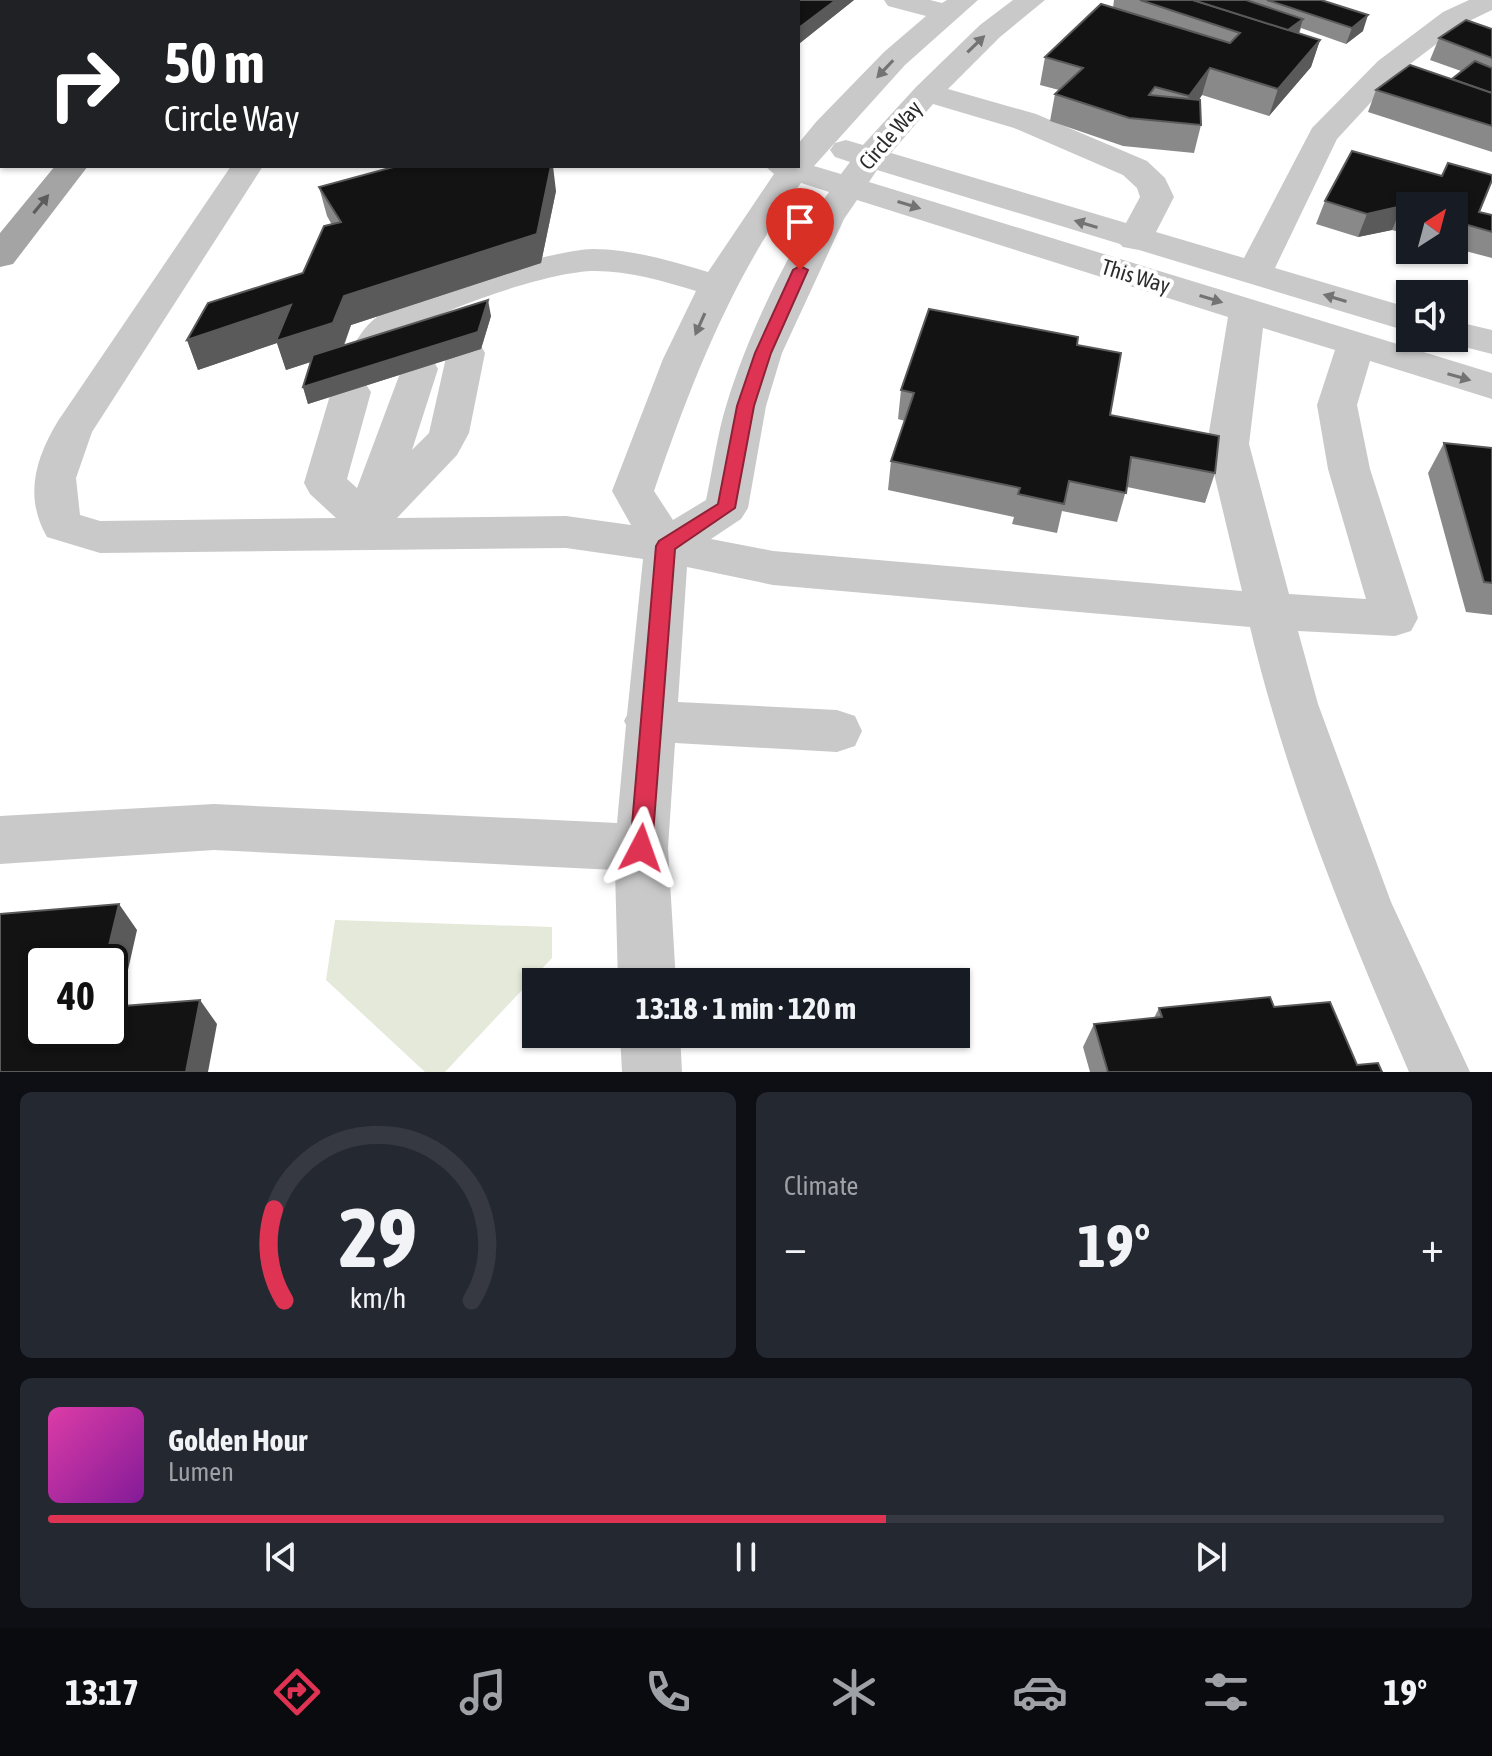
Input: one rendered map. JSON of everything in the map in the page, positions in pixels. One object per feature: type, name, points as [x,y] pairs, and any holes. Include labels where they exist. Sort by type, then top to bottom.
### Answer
[{"type":"main road","points":[[0,256],[67,168]]},
{"type":"street","points":[[898,0],[955,7]]},
{"type":"street","name":"Circle Way","points":[[666,546],[726,508],[746,406],[763,353],[813,243],[847,186],[927,93],[990,31],[1031,0]]},
{"type":"street","points":[[1440,1072],[1365,906],[1293,704],[1272,610],[1228,444],[1251,292],[1323,135],[1388,67],[1453,18],[1491,0]]},
{"type":"street","points":[[800,151],[892,61],[955,7]]},
{"type":"street","points":[[927,93],[1025,121],[1135,168],[1153,185],[1157,197],[1135,240]]},
{"type":"street","name":"This Way","points":[[800,153],[869,158],[1135,240],[1251,292],[1356,346],[1492,386]]},
{"type":"street","name":"This Way","points":[[800,154],[847,186],[1251,292],[1396,318]]},
{"type":"street","points":[[246,168],[72,431],[56,468],[52,500],[62,526],[100,537],[365,528],[566,532],[666,546],[773,568],[1395,618],[1349,469],[1337,405],[1356,346]]},
{"type":"street","points":[[646,968],[641,848],[649,721],[666,546],[633,491],[668,394],[717,286],[789,168]]},
{"type":"street","points":[[365,528],[325,483],[415,352],[538,270],[589,260],[644,264],[717,286]]},
{"type":"street","points":[[1468,336],[1492,342]]},
{"type":"street","points":[[365,528],[415,352]]},
{"type":"street","points":[[649,721],[837,731]]},
{"type":"street","points":[[0,840],[214,827],[641,848]]},
{"type":"street","points":[[651,1048],[652,1072]]},
{"type":"shaded area","points":[[335,920],[552,927],[552,958],[543,968],[522,968],[522,990],[445,1072],[425,1072],[326,980]]},
{"type":"building","points":[[800,0],[836,0],[800,27]]},
{"type":"building","points":[[1140,0],[1193,0],[1320,40],[1278,89],[1210,68],[1189,96],[1155,87],[1149,95],[1200,100],[1201,125],[1129,118],[1055,94],[1083,68],[1045,57],[1101,4],[1230,43],[1240,33]]},
{"type":"building","points":[[1193,0],[1246,0],[1303,19],[1288,30]]},
{"type":"building","points":[[1267,0],[1321,0],[1368,15],[1352,28]]},
{"type":"building","points":[[1466,20],[1492,29],[1492,58],[1439,38]]},
{"type":"building","points":[[1475,61],[1492,68],[1492,93],[1452,79]]},
{"type":"building","points":[[1410,65],[1492,93],[1492,126],[1376,90]]},
{"type":"building","points":[[1352,151],[1442,176],[1448,163],[1492,175],[1479,212],[1492,215],[1492,232],[1468,225],[1468,192],[1396,192],[1396,207],[1367,214],[1325,201]]},
{"type":"building","points":[[390,168],[551,168],[537,234],[344,296],[333,323],[276,341],[291,305],[187,340],[208,303],[303,273],[324,226],[341,222],[319,187]]},
{"type":"building","points":[[488,300],[478,332],[303,387],[313,355]]},
{"type":"building","points":[[929,309],[1078,337],[1077,345],[1121,353],[1110,415],[1219,436],[1215,473],[1131,457],[1126,493],[1069,481],[1064,504],[1018,494],[1020,488],[891,461],[914,393],[901,390]]},
{"type":"building","points":[[1444,443],[1492,448],[1492,583],[1484,582]]},
{"type":"building","points":[[119,904],[109,944],[24,944],[24,1048],[128,1048],[128,1006],[200,1000],[186,1072],[0,1072],[0,914]]},
{"type":"building","points":[[1270,997],[1274,1007],[1330,1002],[1357,1065],[1378,1063],[1382,1072],[1108,1072],[1094,1024],[1162,1017],[1159,1008]]},
{"type":"route","points":[[641,848],[649,721],[666,546],[726,508],[746,406],[763,353],[800,270]]}]
